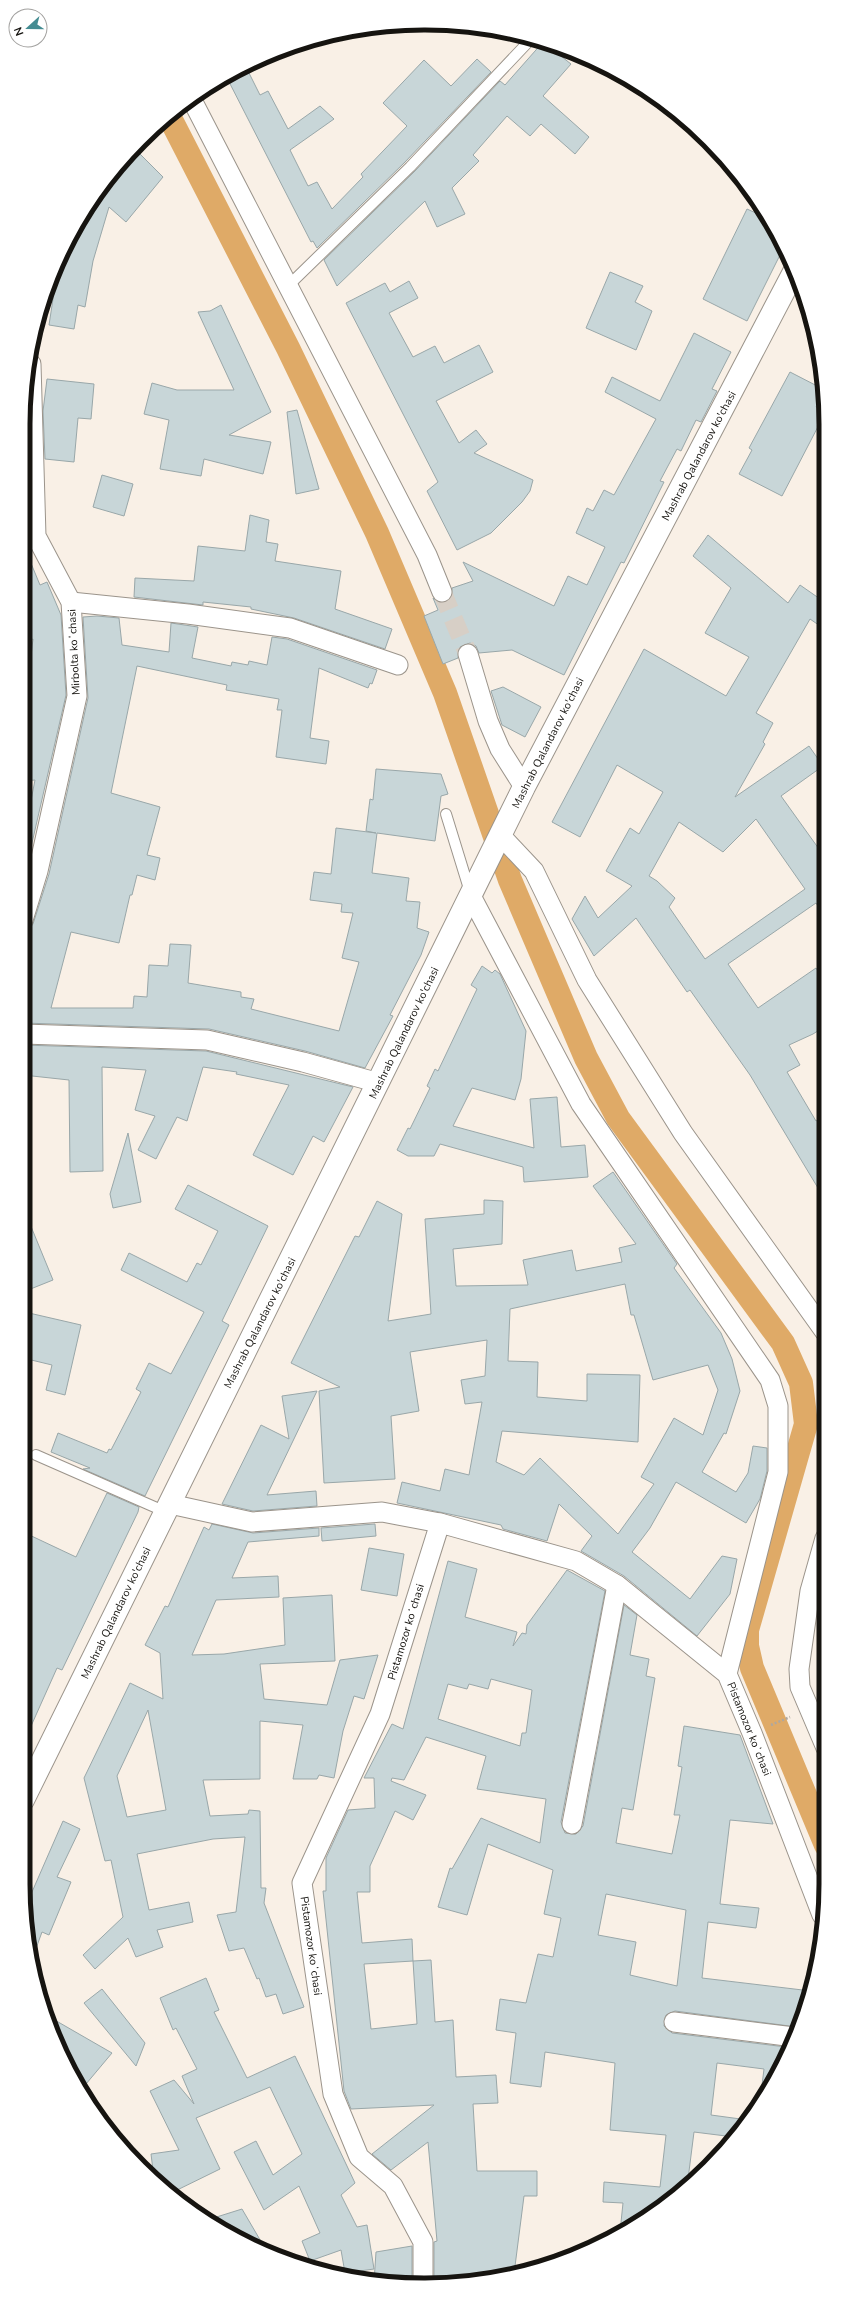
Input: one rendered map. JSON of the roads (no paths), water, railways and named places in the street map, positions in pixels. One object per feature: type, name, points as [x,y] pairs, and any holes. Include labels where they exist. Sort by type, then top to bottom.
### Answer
[{"type":"main road","name":"Mashrab Qalandarov ko'chasi","points":[[30,1786],[521,795],[791,278]]},
{"type":"street","points":[[194,104],[289,285],[427,555],[442,592]]},
{"type":"street","name":"Mirbolta koʻchasi","points":[[30,897],[38,871],[77,696],[71,602],[30,537],[31,405]]},
{"type":"street","points":[[71,602],[188,614],[290,628],[398,665]]},
{"type":"street","points":[[468,654],[491,728],[521,795]]},
{"type":"street","points":[[501,836],[534,870],[587,980],[684,1133],[819,1324]]},
{"type":"street","points":[[472,895],[581,1104],[770,1380],[778,1406],[778,1472],[727,1674]]},
{"type":"street","points":[[30,1034],[207,1040],[303,1062],[379,1083]]},
{"type":"street","points":[[168,1508],[252,1522],[382,1512],[440,1523]]},
{"type":"street","name":"Pistamozor koʻchasi","points":[[423,2278],[423,2242],[393,2186],[359,2157],[333,2094],[302,1883],[380,1714],[440,1523],[576,1562],[617,1585],[727,1674],[752,1733],[818,1905]]},
{"type":"street","points":[[819,1559],[810,1591],[799,1669],[800,1687],[819,1732]]},
{"type":"street","points":[[572,1824],[617,1585]]},
{"type":"street","points":[[674,2022],[788,2036]]},
{"type":"lane","points":[[289,285],[410,167],[527,43]]},
{"type":"lane","points":[[446,814],[472,895]]},
{"type":"lane","points":[[36,1455],[168,1508]]},
{"type":"waterway","points":[[172,122],[288,348],[377,533],[445,693],[510,880],[586,1058],[618,1118],[783,1343],[801,1383],[806,1424],[747,1630],[747,1646],[752,1668],[819,1828]]},
{"type":"tunnel","points":[[442,592],[468,654]]}]
